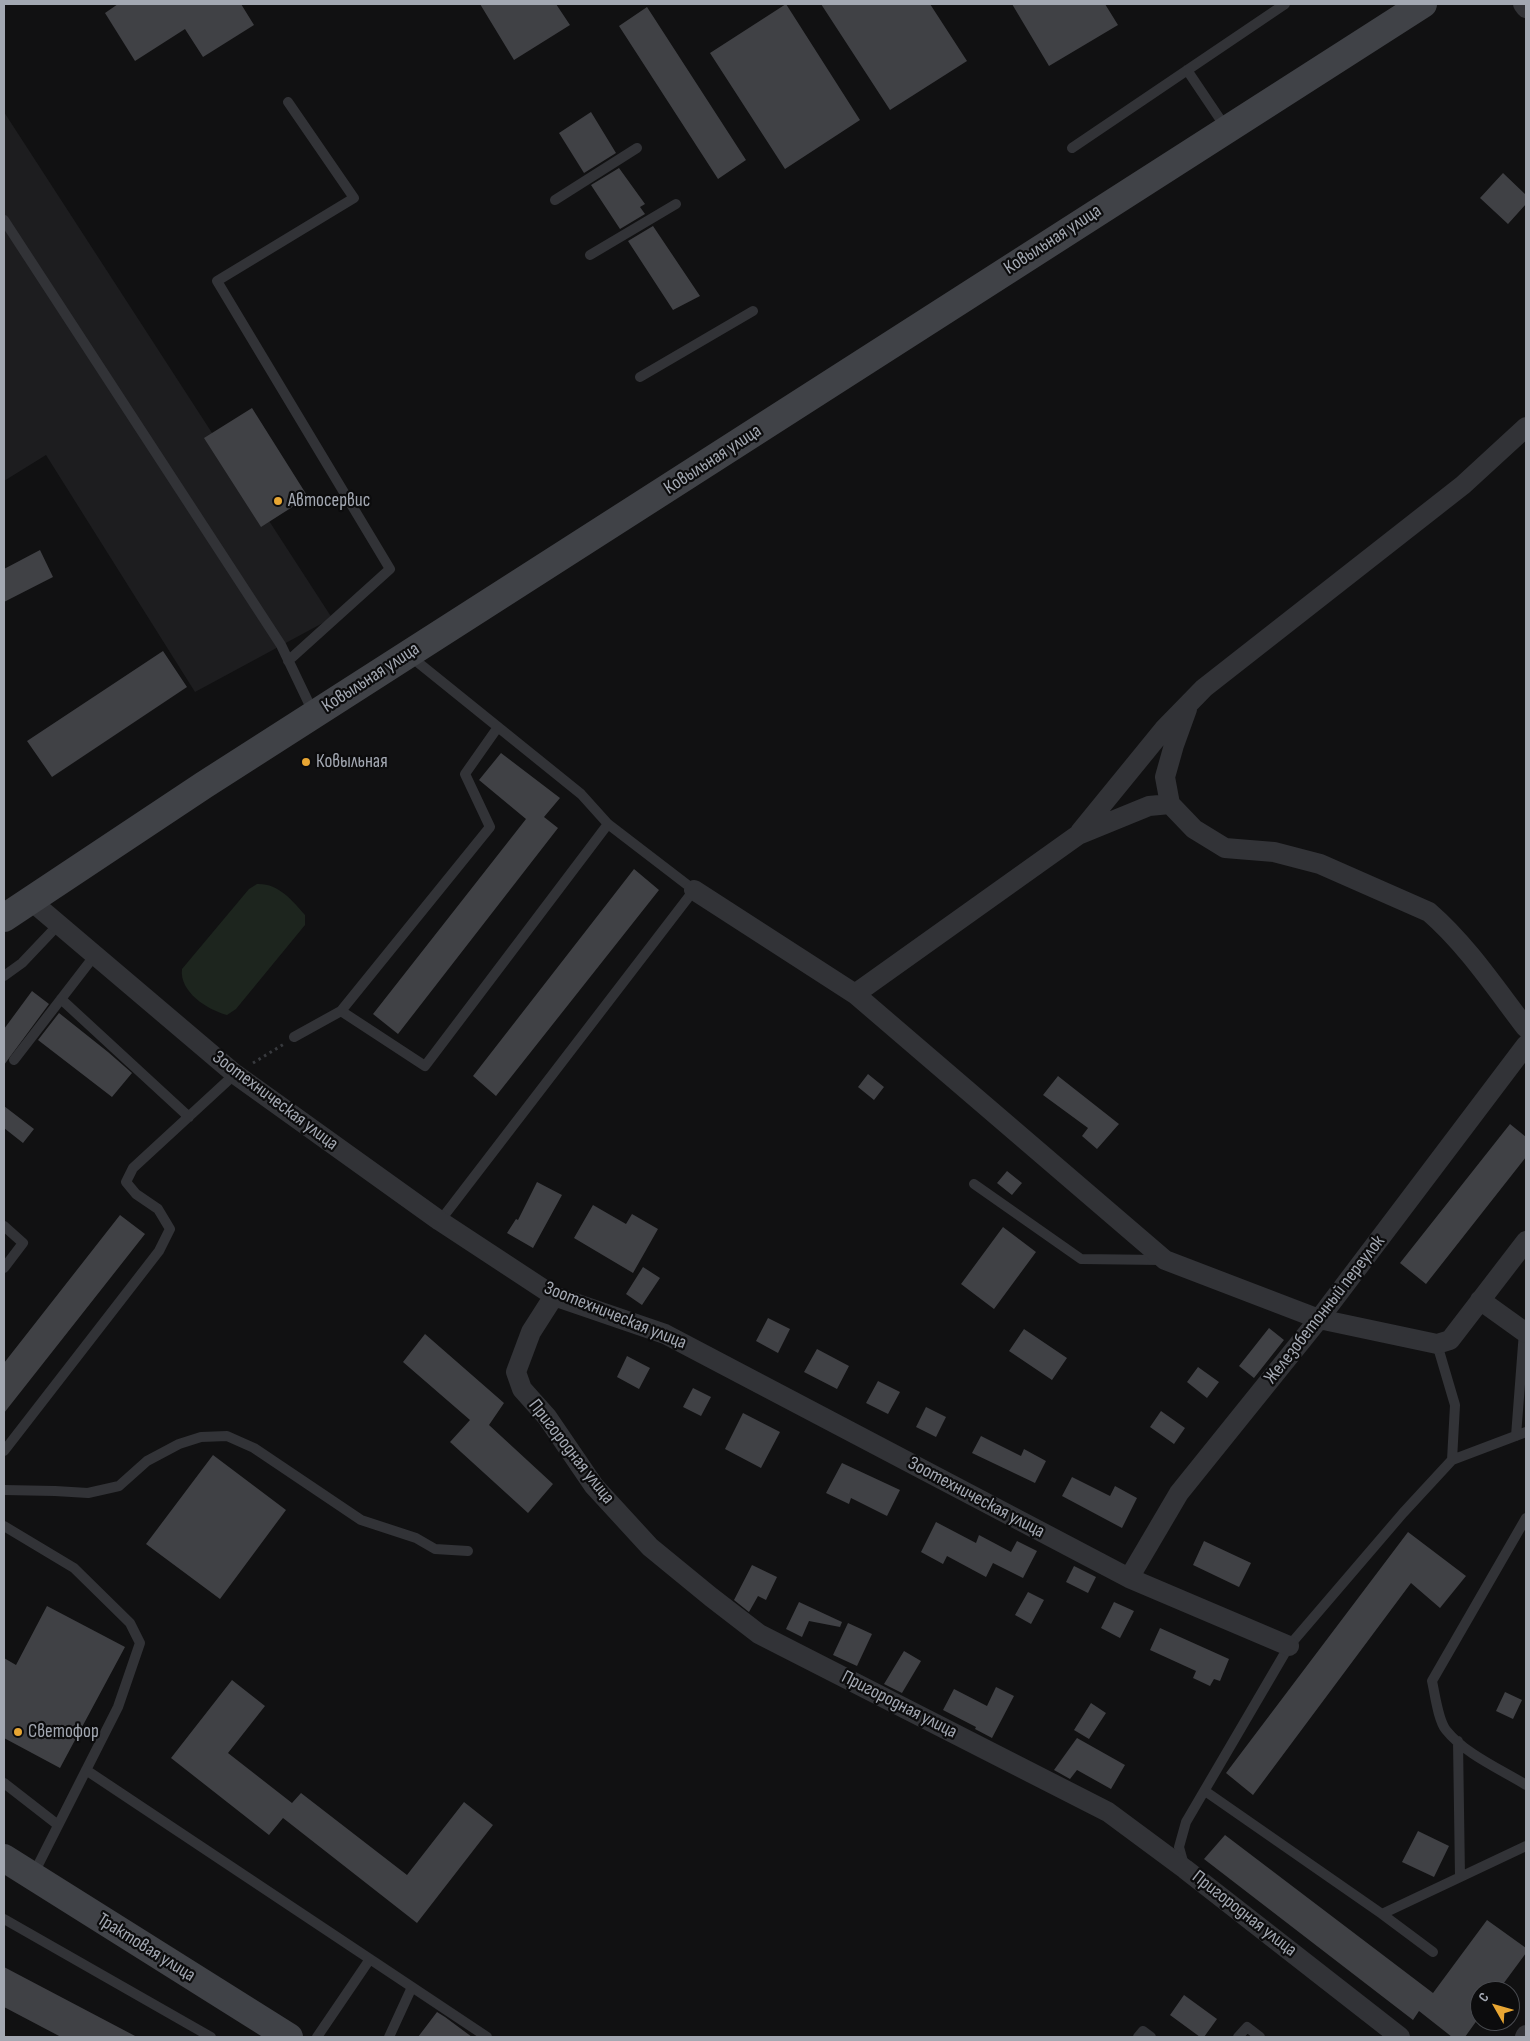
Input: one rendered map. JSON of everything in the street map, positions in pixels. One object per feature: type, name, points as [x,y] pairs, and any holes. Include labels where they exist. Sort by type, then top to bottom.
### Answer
[{"type":"main road","name":"Ковыльная улица","points":[[4,918],[314,714],[1423,4]]},
{"type":"main road","name":"Трактовая улица","points":[[4,1858],[289,2037]]},
{"type":"street","points":[[1523,4],[1526,8]]},
{"type":"street","points":[[1078,835],[1164,729],[1204,688],[1463,485],[1526,427]]},
{"type":"street","points":[[1190,702],[1174,745],[1165,777],[1170,804],[1194,829],[1225,848],[1274,852],[1320,864],[1429,912],[1444,925],[1472,957],[1526,1028]]},
{"type":"street","points":[[855,994],[1078,835],[1149,806],[1170,804]]},
{"type":"street","points":[[694,890],[855,994],[1164,1260],[1319,1319],[1437,1344],[1450,1340],[1526,1241]]},
{"type":"street","name":"Зоотехническая улица","points":[[30,900],[235,1074],[440,1221],[554,1296],[665,1334],[1130,1578],[1289,1646]]},
{"type":"street","name":"Железобетонный переулок","points":[[1130,1578],[1179,1493],[1520,1068],[1526,1045]]},
{"type":"street","name":"Пригородная улица","points":[[554,1296],[531,1332],[516,1372],[522,1389],[547,1417],[594,1486],[650,1547],[710,1597],[760,1634],[1108,1812],[1186,1869],[1400,2037]]},
{"type":"street","points":[[1480,1300],[1525,1332]]},
{"type":"lane","points":[[1072,148],[1285,4]]},
{"type":"lane","points":[[1187,70],[1227,129]]},
{"type":"lane","points":[[288,102],[354,198],[217,281],[390,569],[288,661]]},
{"type":"lane","points":[[555,200],[637,148]]},
{"type":"lane","points":[[590,255],[676,204]]},
{"type":"lane","points":[[4,220],[276,637],[314,714]]},
{"type":"lane","points":[[640,377],[753,311]]},
{"type":"lane","points":[[408,654],[581,794],[608,824],[694,890],[440,1221]]},
{"type":"lane","points":[[294,1037],[341,1011],[490,827],[465,774],[498,727]]},
{"type":"lane","points":[[341,1011],[425,1066],[608,824]]},
{"type":"lane","points":[[4,976],[22,962],[59,924]]},
{"type":"lane","points":[[14,1060],[95,955]]},
{"type":"lane","points":[[61,999],[189,1116]]},
{"type":"lane","points":[[4,1451],[159,1251],[170,1229],[158,1209],[136,1194],[126,1182],[133,1168],[235,1074]]},
{"type":"lane","points":[[974,1184],[1081,1258],[1164,1260]]},
{"type":"lane","points":[[4,1226],[23,1243],[4,1268]]},
{"type":"lane","points":[[1516,1436],[1525,1332]]},
{"type":"lane","points":[[1437,1344],[1455,1405],[1452,1460]]},
{"type":"lane","points":[[1186,1869],[1179,1847],[1186,1822],[1289,1646],[1403,1513],[1452,1460],[1526,1432]]},
{"type":"lane","points":[[4,1490],[88,1493],[119,1486],[147,1461],[179,1444],[201,1436],[228,1436],[254,1448],[361,1520],[416,1538],[435,1549],[468,1551]]},
{"type":"lane","points":[[1526,1518],[1432,1681],[1445,1729],[1466,1748],[1526,1784]]},
{"type":"lane","points":[[4,1526],[74,1568],[130,1623],[140,1643],[118,1707],[32,1876]]},
{"type":"lane","points":[[1458,1741],[1460,1877]]},
{"type":"lane","points":[[86,1770],[488,2037]]},
{"type":"lane","points":[[4,1783],[58,1825]]},
{"type":"lane","points":[[1205,1791],[1382,1914],[1433,1952]]},
{"type":"lane","points":[[1382,1914],[1526,1846]]},
{"type":"lane","points":[[4,1919],[211,2037]]},
{"type":"lane","points":[[317,2037],[370,1959]]},
{"type":"lane","points":[[389,2037],[412,1987]]},
{"type":"lane","points":[[1238,2037],[1247,2027],[1260,2037]]},
{"type":"lane","points":[[1138,2037],[1142,2031],[1150,2037]]},
{"type":"path","points":[[235,1074],[294,1037]]},
{"type":"shaded area","points":[[4,112],[332,618],[195,692],[46,455],[4,481]]},
{"type":"shaded area","points":[[257,884],[272,886],[284,894],[305,915],[305,925],[236,1009],[227,1015],[219,1013],[196,999],[190,992],[182,977],[182,969],[249,889]]},
{"type":"building","points":[[118,4],[241,4],[254,25],[203,57],[185,29],[135,61],[105,13]]},
{"type":"building","points":[[480,4],[556,4],[570,25],[514,60]]},
{"type":"building","points":[[786,4],[860,120],[785,169],[710,53]]},
{"type":"building","points":[[821,4],[930,4],[967,61],[890,110]]},
{"type":"building","points":[[1012,4],[1105,4],[1118,25],[1049,66]]},
{"type":"building","points":[[647,7],[746,160],[718,179],[619,26]]},
{"type":"building","points":[[591,112],[616,153],[584,173],[559,133]]},
{"type":"building","points":[[619,168],[645,204],[640,207],[645,214],[620,229],[591,185]]},
{"type":"building","points":[[1503,173],[1526,195],[1526,204],[1508,224],[1480,198]]},
{"type":"building","points":[[653,226],[700,296],[673,310],[628,241]]},
{"type":"building","points":[[252,408],[308,497],[261,527],[204,438]]},
{"type":"building","points":[[40,550],[53,577],[4,602],[4,569]]},
{"type":"building","points":[[163,651],[187,687],[52,777],[27,741]]},
{"type":"building","points":[[501,753],[560,798],[544,817],[558,828],[398,1034],[373,1014],[526,819],[479,780]]},
{"type":"building","points":[[634,869],[659,890],[496,1096],[473,1076]]},
{"type":"building","points":[[32,991],[49,1004],[4,1065],[4,1029]]},
{"type":"building","points":[[59,1013],[132,1073],[112,1097],[38,1040]]},
{"type":"building","points":[[868,1074],[884,1087],[874,1100],[858,1087]]},
{"type":"building","points":[[1058,1076],[1119,1124],[1097,1149],[1082,1136],[1088,1128],[1043,1095]]},
{"type":"building","points":[[4,1106],[34,1129],[23,1143],[4,1128]]},
{"type":"building","points":[[1510,1124],[1526,1137],[1526,1157],[1426,1284],[1400,1263]]},
{"type":"building","points":[[1007,1171],[1022,1183],[1012,1195],[997,1183]]},
{"type":"building","points":[[537,1182],[562,1195],[533,1248],[507,1233],[516,1219],[518,1220]]},
{"type":"building","points":[[593,1205],[626,1224],[632,1214],[658,1229],[633,1273],[574,1238]]},
{"type":"building","points":[[120,1215],[145,1234],[4,1413],[4,1363]]},
{"type":"building","points":[[1003,1227],[1036,1252],[994,1309],[961,1284]]},
{"type":"building","points":[[643,1267],[660,1278],[642,1305],[626,1294]]},
{"type":"building","points":[[768,1318],[790,1329],[778,1353],[756,1341]]},
{"type":"building","points":[[1269,1328],[1284,1340],[1254,1378],[1239,1366]]},
{"type":"building","points":[[1024,1329],[1067,1358],[1052,1380],[1009,1351]]},
{"type":"building","points":[[425,1334],[504,1403],[489,1425],[553,1484],[528,1513],[450,1442],[470,1420],[403,1362]]},
{"type":"building","points":[[817,1349],[849,1366],[837,1389],[804,1372]]},
{"type":"building","points":[[627,1356],[650,1368],[639,1389],[617,1377]]},
{"type":"building","points":[[1198,1367],[1219,1382],[1207,1398],[1187,1382]]},
{"type":"building","points":[[878,1381],[900,1392],[888,1414],[866,1403]]},
{"type":"building","points":[[693,1388],[711,1397],[701,1416],[683,1407]]},
{"type":"building","points":[[926,1407],[946,1417],[936,1437],[916,1427]]},
{"type":"building","points":[[1161,1411],[1185,1428],[1174,1444],[1150,1427]]},
{"type":"building","points":[[743,1413],[780,1432],[761,1468],[725,1449]]},
{"type":"building","points":[[981,1436],[1021,1456],[1024,1449],[1046,1461],[1035,1483],[972,1453]]},
{"type":"building","points":[[213,1455],[286,1510],[220,1599],[146,1544]]},
{"type":"building","points":[[842,1463],[900,1490],[887,1516],[851,1498],[849,1504],[826,1493]]},
{"type":"building","points":[[1072,1477],[1110,1496],[1115,1486],[1137,1498],[1122,1528],[1062,1496]]},
{"type":"building","points":[[936,1522],[976,1543],[979,1535],[1011,1552],[1017,1541],[1037,1551],[1023,1578],[993,1563],[986,1577],[947,1556],[943,1564],[921,1552]]},
{"type":"building","points":[[1408,1532],[1466,1576],[1440,1608],[1411,1583],[1253,1795],[1226,1773]]},
{"type":"building","points":[[1204,1541],[1251,1563],[1239,1587],[1193,1565]]},
{"type":"building","points":[[752,1565],[777,1577],[766,1600],[758,1596],[749,1612],[734,1600]]},
{"type":"building","points":[[1074,1566],[1096,1577],[1088,1593],[1066,1582]]},
{"type":"building","points":[[1028,1592],[1044,1600],[1031,1624],[1015,1615]]},
{"type":"building","points":[[799,1602],[842,1622],[840,1627],[809,1621],[802,1637],[786,1629]]},
{"type":"building","points":[[1114,1602],[1134,1611],[1120,1638],[1101,1628]]},
{"type":"building","points":[[47,1606],[125,1647],[60,1768],[4,1738],[4,1658],[16,1665]]},
{"type":"building","points":[[848,1623],[872,1634],[857,1666],[833,1655]]},
{"type":"building","points":[[1160,1628],[1229,1659],[1220,1681],[1214,1679],[1210,1686],[1193,1678],[1196,1671],[1150,1650]]},
{"type":"building","points":[[904,1651],[921,1661],[902,1693],[884,1684]]},
{"type":"building","points":[[232,1680],[265,1706],[228,1753],[292,1803],[301,1793],[407,1875],[464,1802],[493,1825],[417,1923],[283,1818],[269,1835],[171,1758]]},
{"type":"building","points":[[996,1687],[1014,1696],[992,1738],[975,1729],[976,1727],[943,1710],[954,1689],[987,1706]]},
{"type":"building","points":[[1505,1692],[1522,1700],[1513,1719],[1496,1711]]},
{"type":"building","points":[[1091,1703],[1106,1713],[1089,1739],[1074,1730]]},
{"type":"building","points":[[1077,1738],[1125,1765],[1111,1789],[1077,1770],[1070,1779],[1054,1770]]},
{"type":"building","points":[[1418,1831],[1449,1846],[1434,1877],[1402,1862]]},
{"type":"building","points":[[1225,1835],[1433,1993],[1487,1920],[1526,1948],[1526,1953],[1505,1981],[1470,1981],[1470,2030],[1465,2037],[1452,2037],[1419,2011],[1413,2020],[1204,1859]]},
{"type":"building","points":[[4,1967],[137,2037],[61,2037],[4,2007]]},
{"type":"building","points":[[1184,1995],[1217,2019],[1204,2037],[1200,2037],[1170,2015]]},
{"type":"building","points":[[437,2012],[445,2017],[472,2037],[418,2037]]},
{"type":"place","name":"Автосервис","points":[[278,501]]},
{"type":"place","name":"Ковыльная","points":[[306,762]]},
{"type":"place","name":"Светофор","points":[[18,1732]]}]
